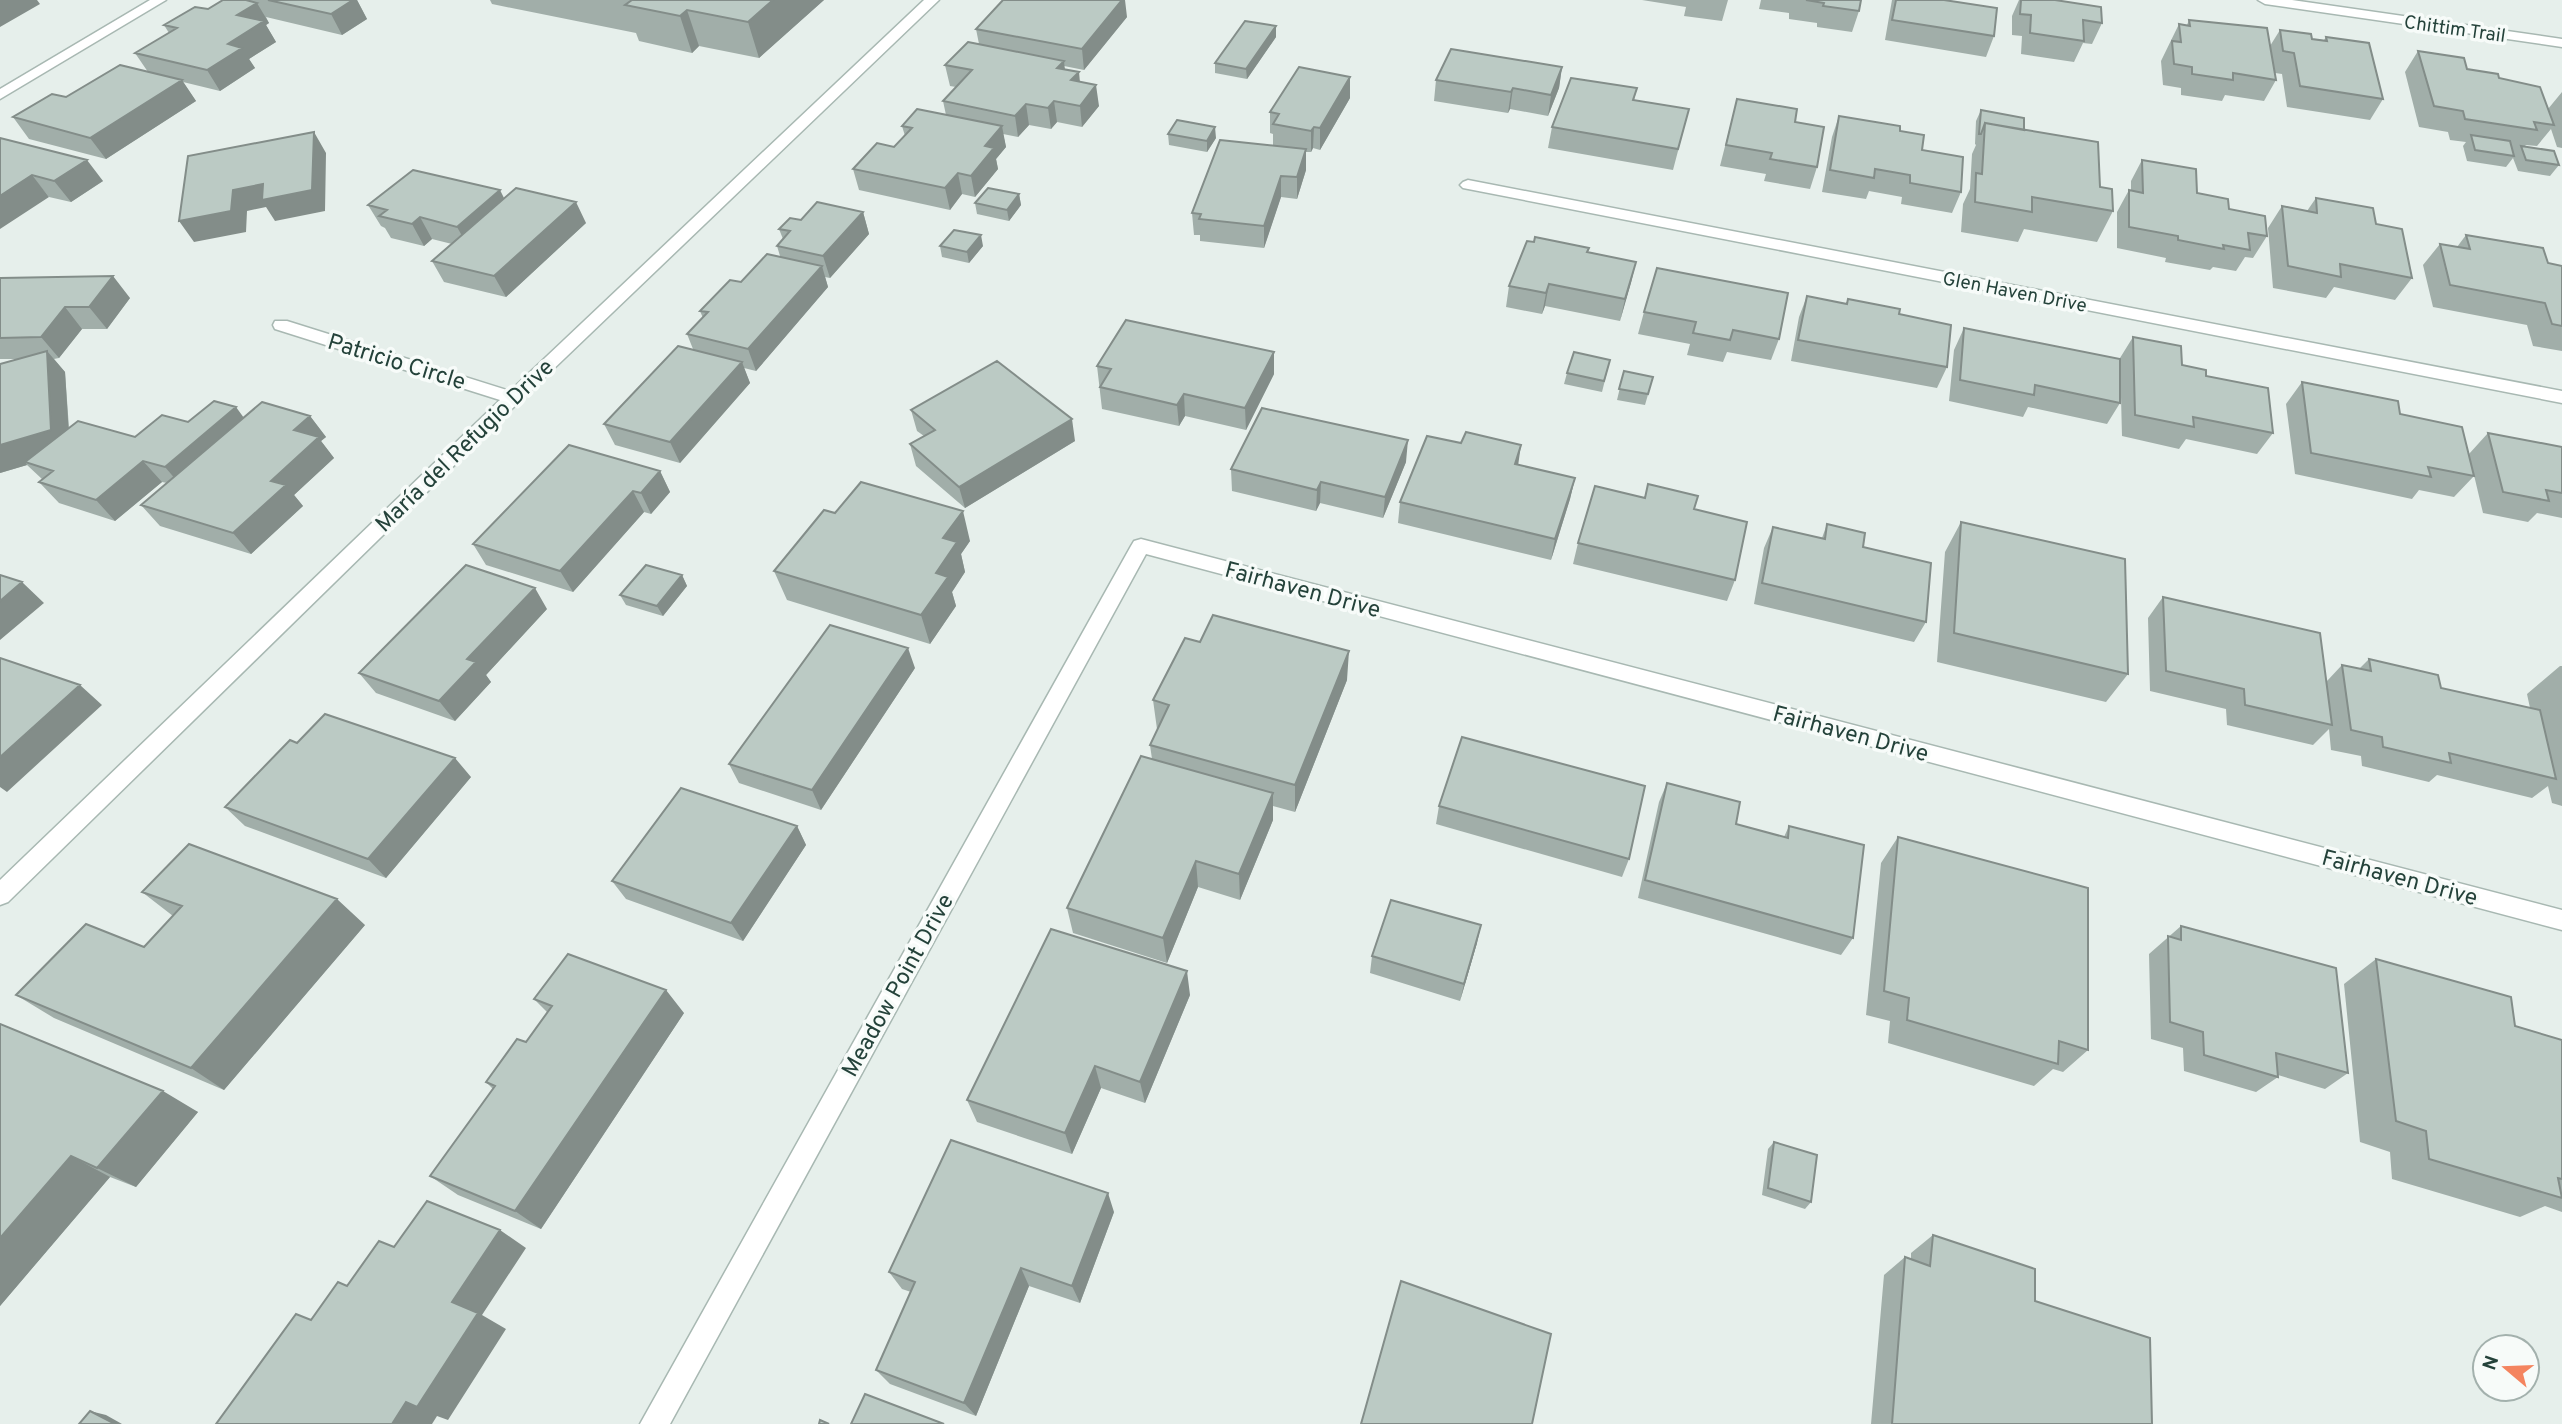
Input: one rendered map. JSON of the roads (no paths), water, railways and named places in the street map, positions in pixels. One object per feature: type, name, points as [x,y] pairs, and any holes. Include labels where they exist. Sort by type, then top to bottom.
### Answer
[{"type":"street","points":[[0,95],[159,0]]},
{"type":"street","name":"María del Refugio Drive","points":[[0,895],[513,398],[932,0]]},
{"type":"street","name":"Chittim Trail","points":[[2264,0],[2562,43]]},
{"type":"street","name":"Glen Haven Drive","points":[[1468,185],[2562,397]]},
{"type":"street","name":"Patricio Circle","points":[[281,325],[513,398]]},
{"type":"street","name":"Fairhaven Drive","points":[[1141,546],[2562,920]]},
{"type":"street","name":"Meadow Point Drive","points":[[654,1424],[1141,546]]}]
